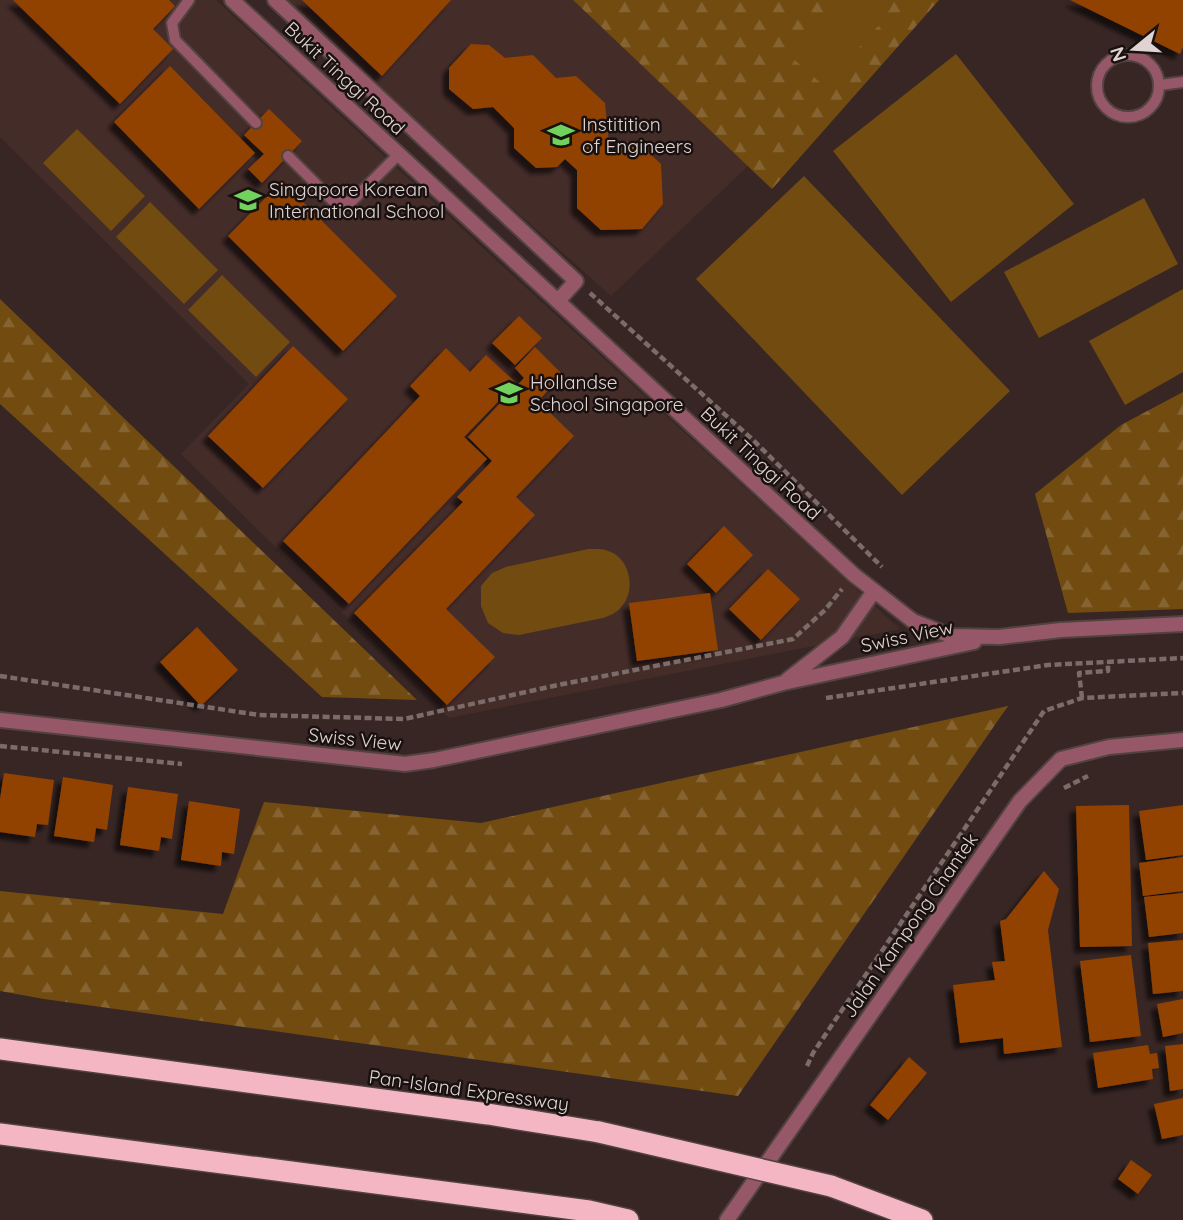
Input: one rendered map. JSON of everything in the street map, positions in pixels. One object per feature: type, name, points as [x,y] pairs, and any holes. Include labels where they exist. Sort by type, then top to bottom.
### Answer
[{"type":"highway","name":"Pan-Island Expressway","points":[[0,1049],[474,1112],[599,1132],[831,1186],[922,1220]]},
{"type":"highway","points":[[0,1134],[589,1211],[628,1220]]},
{"type":"street","name":"Bukit Tinggi Road","points":[[232,0],[854,575],[913,621],[951,636],[999,637],[1061,630],[1183,624]]},
{"type":"street","points":[[275,0],[576,281],[558,300]]},
{"type":"street","name":"Swiss View","points":[[783,683],[842,637],[874,591]]},
{"type":"street","name":"Swiss View","points":[[0,720],[405,764],[721,701],[783,683],[999,637]]},
{"type":"street","name":"Jalan Kampong Chantek","points":[[727,1220],[1020,801],[1061,759],[1109,747],[1183,740]]},
{"type":"lane","points":[[189,0],[172,23],[174,40],[256,123]]},
{"type":"lane","points":[[1127,55],[1139,57],[1149,63],[1157,73],[1160,85],[1152,108],[1142,115],[1130,118],[1107,110],[1100,100],[1097,88],[1105,65],[1115,58],[1127,55]]},
{"type":"lane","points":[[1160,85],[1183,82]]},
{"type":"lane","points":[[288,156],[335,203],[352,201],[399,154]]},
{"type":"path","points":[[576,281],[752,439],[883,568]]},
{"type":"path","points":[[0,676],[260,715],[404,719],[558,685],[793,639],[825,610],[854,575]]},
{"type":"path","points":[[822,698],[1048,665],[1183,658]]},
{"type":"path","points":[[1082,698],[1079,673],[1108,671],[1108,662]]},
{"type":"path","points":[[1053,793],[1095,772]]},
{"type":"shaded area","points":[[0,0],[216,0],[900,629],[449,718],[181,454],[249,384],[0,137]]},
{"type":"shaded area","points":[[280,0],[573,0],[748,166],[611,296]]},
{"type":"green space","points":[[573,0],[939,0],[772,189]]},
{"type":"green space","points":[[839,0],[854,0],[880,24],[824,86],[789,55]]},
{"type":"green space","points":[[956,54],[1074,204],[951,302],[833,151]]},
{"type":"green space","points":[[77,129],[145,196],[111,231],[43,163]]},
{"type":"green space","points":[[804,176],[1010,391],[902,495],[696,279]]},
{"type":"green space","points":[[1144,198],[1178,264],[1039,338],[1004,272]]},
{"type":"green space","points":[[150,202],[218,270],[184,304],[116,237]]},
{"type":"green space","points":[[222,275],[290,342],[256,377],[188,310]]},
{"type":"green space","points":[[1183,289],[1183,372],[1125,405],[1089,341]]},
{"type":"green space","points":[[0,299],[417,700],[322,697],[0,404]]},
{"type":"green space","points":[[1183,392],[1183,609],[1068,613],[1035,494],[1121,425]]},
{"type":"green space","points":[[588,549],[611,552],[618,556],[627,568],[629,592],[616,612],[603,618],[519,635],[503,633],[488,623],[481,606],[481,586],[492,573],[506,567]]},
{"type":"green space","points":[[1008,706],[738,1096],[0,991],[0,891],[223,914],[264,802],[481,823]]},
{"type":"building","points":[[13,0],[169,0],[175,6],[153,29],[173,49],[120,104]]},
{"type":"building","points":[[302,0],[451,0],[382,76]]},
{"type":"building","points":[[1070,0],[1183,0],[1183,47],[1180,54]]},
{"type":"building","name":"Institition of Engineers","points":[[471,44],[489,45],[505,58],[533,55],[556,78],[576,76],[605,103],[609,143],[636,141],[661,164],[663,204],[642,229],[601,230],[577,208],[577,170],[565,159],[557,167],[536,168],[514,148],[514,128],[493,107],[473,109],[449,89],[449,68]]},
{"type":"building","points":[[170,66],[255,153],[199,209],[114,122]]},
{"type":"building","points":[[269,109],[302,141],[262,183],[248,169],[264,154],[244,135]]},
{"type":"building","points":[[282,181],[397,296],[343,351],[228,236]]},
{"type":"building","points":[[519,316],[542,338],[515,365],[492,343]]},
{"type":"building","points":[[293,346],[348,399],[263,488],[208,436]]},
{"type":"building","points":[[535,347],[563,375],[538,401],[574,436],[516,497],[535,515],[446,609],[495,657],[447,705],[354,613],[463,502],[457,497],[492,461],[468,437],[524,378],[515,368]]},
{"type":"building","points":[[446,348],[470,372],[486,355],[516,383],[464,437],[487,459],[349,604],[283,541],[420,396],[410,386]]},
{"type":"building","points":[[724,526],[753,555],[716,593],[687,564]]},
{"type":"building","points":[[768,569],[800,599],[761,640],[729,609]]},
{"type":"building","points":[[710,593],[718,650],[637,661],[629,603]]},
{"type":"building","points":[[197,627],[238,670],[201,706],[160,662]]},
{"type":"building","points":[[4,773],[54,780],[48,825],[37,824],[35,837],[0,832],[0,799]]},
{"type":"building","points":[[63,777],[113,785],[107,830],[96,828],[94,842],[54,836]]},
{"type":"building","points":[[128,787],[178,794],[172,839],[161,837],[159,851],[120,845]]},
{"type":"building","points":[[189,801],[240,809],[234,854],[222,852],[221,866],[181,860]]},
{"type":"building","points":[[1129,805],[1132,946],[1080,947],[1076,806]]},
{"type":"building","points":[[1183,805],[1183,855],[1146,860],[1139,811]]},
{"type":"building","points":[[1183,857],[1183,891],[1143,896],[1139,863]]},
{"type":"building","points":[[1044,871],[1059,889],[1048,930],[1062,1047],[1004,1054],[1003,1038],[960,1043],[953,985],[995,980],[992,962],[1005,961],[1000,921],[1006,919]]},
{"type":"building","points":[[1183,893],[1183,933],[1149,937],[1144,897]]},
{"type":"building","points":[[1183,940],[1183,991],[1153,994],[1148,943]]},
{"type":"building","points":[[1131,955],[1141,1036],[1090,1042],[1080,961]]},
{"type":"building","points":[[1183,999],[1183,1033],[1163,1037],[1157,1004]]},
{"type":"building","points":[[1183,1044],[1183,1089],[1170,1091],[1165,1046]]},
{"type":"building","points":[[1148,1045],[1150,1054],[1157,1053],[1159,1068],[1152,1069],[1153,1079],[1098,1088],[1093,1053]]},
{"type":"building","points":[[909,1057],[927,1073],[888,1120],[870,1105]]},
{"type":"building","points":[[1183,1098],[1183,1135],[1162,1139],[1154,1104]]},
{"type":"building","points":[[1131,1160],[1152,1175],[1138,1194],[1118,1179]]},
{"type":"place","name":"Institition of Engineers","points":[[561,135]]},
{"type":"place","name":"Singapore Korean International School","points":[[248,200]]},
{"type":"place","name":"Hollandse School Singapore","points":[[509,393]]}]
